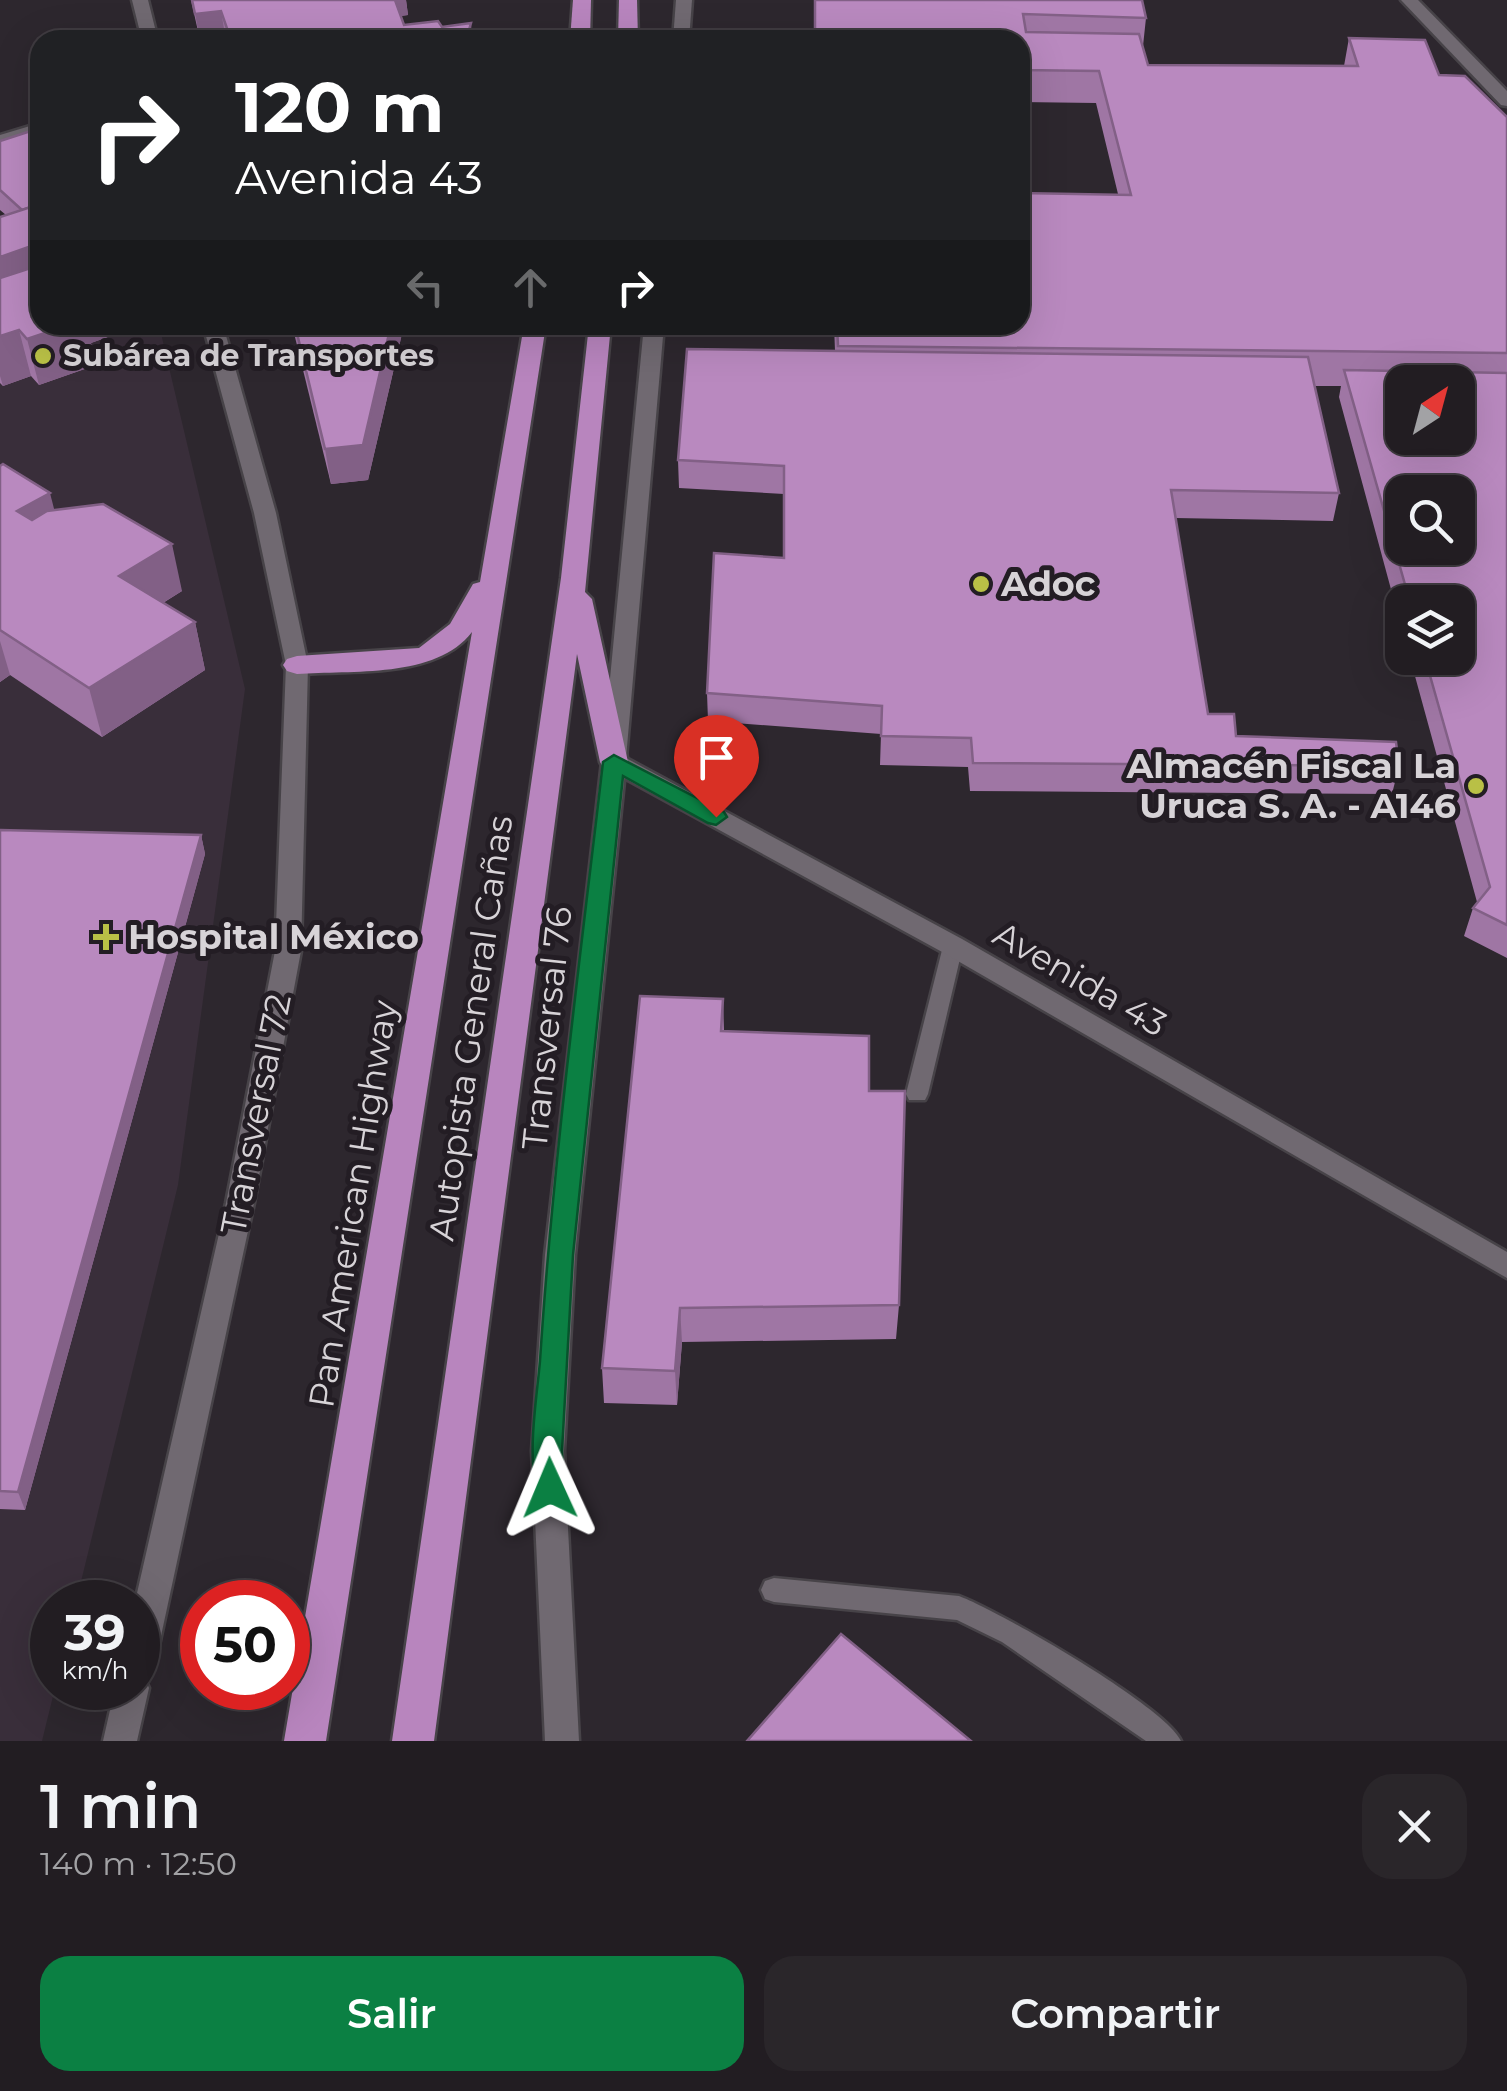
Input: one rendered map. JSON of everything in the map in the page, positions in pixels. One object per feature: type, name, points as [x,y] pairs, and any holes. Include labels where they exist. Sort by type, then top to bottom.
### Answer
[{"type":"highway","points":[[580,30],[582,0]]},
{"type":"highway","points":[[628,0],[628,30]]},
{"type":"highway","name":"Pan American Highway","points":[[306,1741],[533,335]]},
{"type":"highway","name":"Autopista General Cañas","points":[[413,1741],[574,578],[599,335]]},
{"type":"highway","points":[[297,665],[424,656],[442,650],[463,627],[495,566]]},
{"type":"highway","points":[[574,578],[614,762]]},
{"type":"street","points":[[140,0],[148,30]]},
{"type":"street","points":[[682,30],[684,0]]},
{"type":"street","points":[[1410,0],[1507,101]]},
{"type":"street","points":[[0,140],[30,131]]},
{"type":"street","name":"Transversal 72","points":[[157,1580],[240,1204],[288,952],[297,665],[265,512],[216,335]]},
{"type":"street","name":"Transversal 76","points":[[562,1741],[548,1451],[560,1255],[614,762],[653,335]]},
{"type":"street","name":"Avenida 43","points":[[614,762],[953,946],[1507,1266]]},
{"type":"street","points":[[120,1741],[127,1710]]},
{"type":"lane","points":[[918,1094],[953,946]]},
{"type":"lane","points":[[774,1590],[959,1608],[1011,1632],[1167,1741]]},
{"type":"shaded area","name":"Hospital México","points":[[0,265],[30,310],[30,335],[161,335],[245,689],[178,1185],[81,1580],[30,1580],[30,1710],[50,1710],[42,1741],[0,1741]]},
{"type":"building","points":[[192,0],[395,0],[404,25],[438,21],[442,27],[471,23],[469,30],[228,30],[221,11],[195,14]]},
{"type":"building","points":[[815,0],[1142,0],[1146,18],[1023,14],[1026,30],[815,30]]},
{"type":"building","points":[[1030,32],[1139,34],[1148,65],[1358,66],[1349,38],[1425,40],[1439,75],[1465,76],[1507,117],[1507,353],[838,346],[837,335],[1030,335],[1030,193],[1131,195],[1099,71],[1030,70]]},
{"type":"building","points":[[30,131],[30,207],[22,210],[0,190],[0,141]]},
{"type":"building","points":[[30,207],[30,246],[0,257],[0,217]]},
{"type":"building","points":[[30,268],[30,335],[39,335],[27,339],[19,330],[0,336],[0,278]]},
{"type":"building","points":[[297,335],[389,335],[363,445],[325,449]]},
{"type":"building","name":"Adoc","points":[[687,349],[1308,357],[1339,493],[1171,490],[1208,714],[1234,714],[1236,736],[1396,742],[1399,766],[973,763],[971,738],[881,736],[882,706],[707,693],[714,553],[784,558],[784,466],[678,460]]},
{"type":"building","points":[[1344,370],[1385,371],[1385,455],[1475,455],[1475,372],[1507,373],[1507,925],[1473,908],[1490,887],[1430,675],[1475,675],[1475,585],[1405,585],[1399,565],[1475,565],[1475,475],[1385,475],[1385,514]]},
{"type":"building","points":[[3,464],[50,493],[17,511],[32,520],[47,511],[103,504],[172,544],[119,576],[195,622],[89,688],[0,630]]},
{"type":"building","points":[[0,830],[201,835],[18,1492],[0,1491]]},
{"type":"building","points":[[640,996],[723,999],[721,1031],[869,1036],[869,1091],[905,1091],[899,1305],[680,1308],[675,1371],[602,1368]]},
{"type":"building","points":[[841,1634],[971,1741],[747,1741]]},
{"type":"place","name":"Subárea de Transportes","points":[[43,356]]},
{"type":"place","name":"Adoc","points":[[981,584]]},
{"type":"place","name":"Almacén Fiscal La Uruca S. A. - A146","points":[[1476,786]]},
{"type":"place","name":"Hospital México","points":[[106,937]]},
{"type":"route","points":[[550,1488],[548,1451],[560,1255],[614,762],[716,817]]}]
